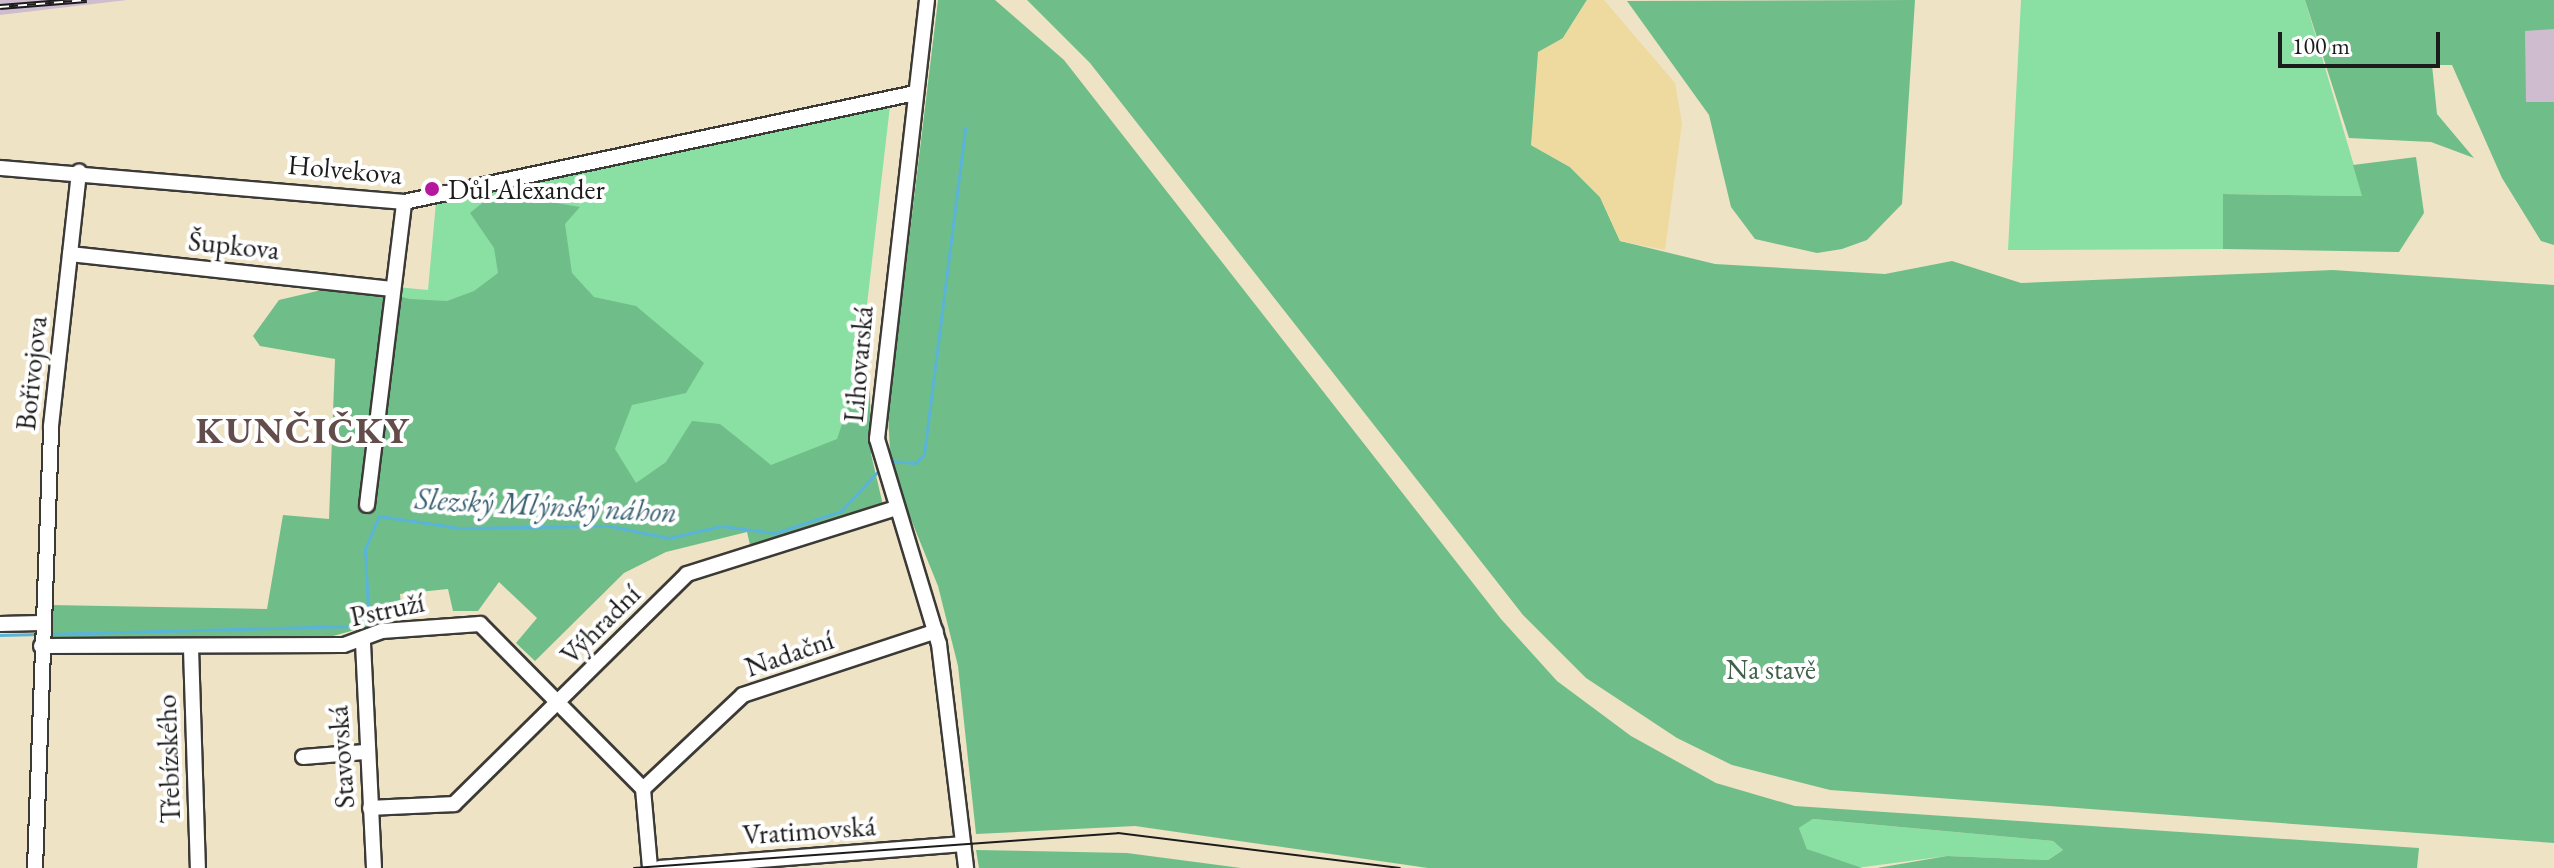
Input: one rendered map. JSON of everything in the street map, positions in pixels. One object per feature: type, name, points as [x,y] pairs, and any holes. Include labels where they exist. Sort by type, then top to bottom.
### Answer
[{"type":"street","name":"Lihovarská","points":[[927,0],[877,395],[881,460],[936,631],[966,868]]},
{"type":"street","name":"Holvekova","points":[[0,168],[79,172],[404,202],[915,93]]},
{"type":"street","name":"Bořivojova","points":[[35,868],[41,634],[79,172]]},
{"type":"street","points":[[367,505],[404,202]]},
{"type":"street","name":"Šupkova","points":[[70,254],[392,289]]},
{"type":"street","name":"Výhradní","points":[[370,808],[454,804],[687,574],[896,508]]},
{"type":"street","name":"Pstruží","points":[[0,624],[41,634],[191,648],[363,643],[382,631],[480,624],[643,789]]},
{"type":"street","name":"Nadační","points":[[643,789],[743,695],[936,631]]},
{"type":"street","name":"Stavovská","points":[[363,643],[365,752],[374,868]]},
{"type":"street","name":"Třebízského","points":[[191,648],[198,868]]},
{"type":"street","points":[[303,757],[365,752]]},
{"type":"street","points":[[643,789],[650,868]]},
{"type":"street","name":"Vratimovská","points":[[660,868],[963,844]]},
{"type":"shaded area","points":[[0,0],[127,0],[0,15]]},
{"type":"shaded area","points":[[2525,29],[2554,29],[2554,102],[2525,102]]},
{"type":"green space","points":[[938,0],[995,0],[1064,60],[1501,619],[1557,681],[1631,736],[1716,783],[1795,806],[2419,848],[2417,868],[1877,868],[1947,856],[2048,860],[2063,850],[2053,841],[1813,819],[1799,828],[1807,849],[1862,868],[1428,868],[1135,826],[976,834],[958,666],[938,586],[891,470],[888,414]]},
{"type":"green space","name":"Na stavě","points":[[1027,0],[1587,0],[1563,38],[1531,145],[1570,167],[1600,197],[1620,241],[1715,264],[1885,274],[1952,261],[2021,283],[2333,270],[2554,285],[2554,843],[1830,790],[1732,765],[1677,738],[1586,678],[1523,615],[1090,63]]},
{"type":"green space","points":[[1915,0],[1902,204],[1867,240],[1842,249],[1817,253],[1755,239],[1731,207],[1709,115],[1627,1]]},
{"type":"green space","points":[[2021,0],[2305,0],[2363,196],[2224,194],[2223,249],[2008,250]]},
{"type":"green space","points":[[2305,0],[2554,0],[2554,29],[2525,31],[2526,102],[2554,102],[2554,245],[2541,241],[2502,178],[2452,65],[2432,65],[2437,114],[2474,158],[2431,142],[2349,138]]},
{"type":"green space","points":[[890,106],[851,443],[861,480],[441,518],[397,287],[428,290],[436,202]]},
{"type":"green space","points":[[2416,157],[2424,213],[2399,252],[2223,249],[2223,194],[2362,196],[2353,165]]},
{"type":"green space","points":[[510,195],[580,207],[565,224],[572,273],[594,297],[636,306],[704,363],[686,393],[632,405],[615,449],[636,483],[666,462],[692,421],[720,424],[771,465],[837,439],[859,373],[870,390],[871,454],[883,505],[750,545],[747,532],[666,552],[624,573],[535,661],[516,643],[537,618],[499,582],[478,611],[453,611],[448,589],[400,594],[402,617],[304,644],[48,640],[50,605],[267,609],[283,515],[329,519],[335,359],[260,346],[253,336],[279,300],[347,284],[410,299],[447,301],[474,291],[498,273],[494,248],[470,213],[487,199]]},
{"type":"green space","points":[[1813,819],[2053,841],[2063,850],[2048,860],[1947,856],[1856,868],[1807,849],[1799,828]]},
{"type":"green space","points":[[976,850],[1127,853],[1241,868],[979,868]]},
{"type":"sand","points":[[1587,0],[1604,0],[1675,83],[1682,123],[1665,250],[1620,241],[1600,197],[1570,167],[1531,145],[1538,52],[1563,38]]},
{"type":"waterway","name":"Slezský Mlýnský náhon","points":[[889,461],[916,463],[924,454],[965,128]]},
{"type":"waterway","name":"Slezský Mlýnský náhon","points":[[48,634],[356,626],[368,611],[365,549],[379,516],[459,528],[610,526],[669,538],[721,526],[775,533],[841,511],[880,469]]},
{"type":"waterway","name":"Slezský Mlýnský náhon","points":[[0,635],[40,634]]},
{"type":"tram line","points":[[634,868],[1118,833],[1400,868]]},
{"type":"railway","points":[[0,7],[87,0]]},
{"type":"place","name":"Důl Alexander","points":[[432,189]]},
{"type":"district","name":"KUNČIČKY","points":[[303,431]]}]
